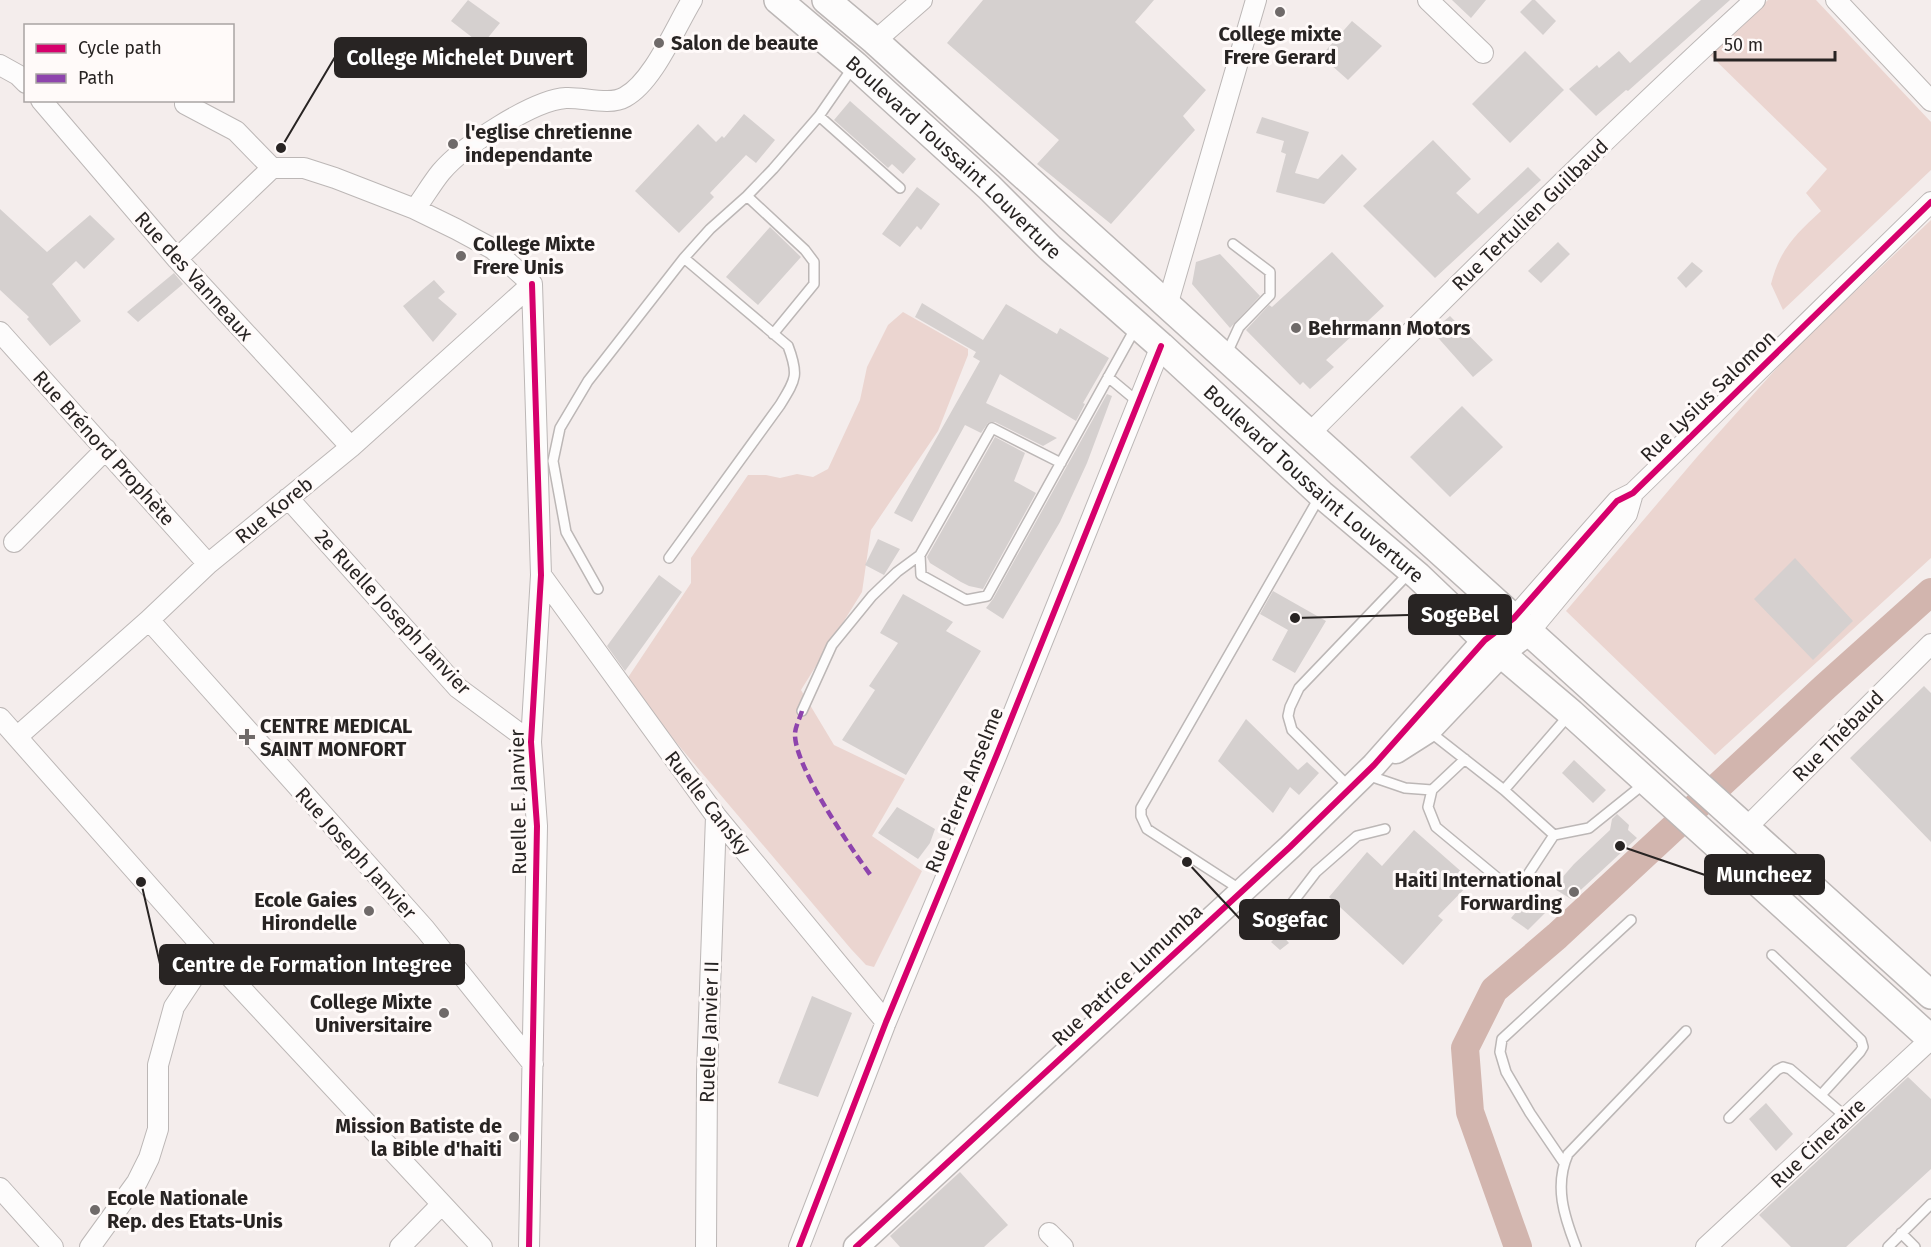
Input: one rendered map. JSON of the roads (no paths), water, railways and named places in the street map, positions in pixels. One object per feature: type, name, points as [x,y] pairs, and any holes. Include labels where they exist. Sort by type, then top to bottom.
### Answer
[{"type":"main road","name":"Boulevard Toussaint Louverture","points":[[778,0],[855,65],[989,187],[1050,248],[1161,346],[1321,494],[1411,570],[1493,647],[1571,713],[1931,1039]]},
{"type":"main road","name":"Boulevard Toussaint Louverture","points":[[826,0],[875,41],[1931,995]]},
{"type":"main road","points":[[855,65],[875,41]]},
{"type":"street","points":[[415,209],[442,171],[483,137],[546,101],[567,98],[600,101],[624,98],[648,77],[692,0]]},
{"type":"street","points":[[875,41],[922,0]]},
{"type":"street","points":[[1167,306],[1256,0]]},
{"type":"street","points":[[1428,0],[1483,53]]},
{"type":"street","name":"Rue Tertulien Guilbaud","points":[[1309,434],[1497,246],[1755,0]]},
{"type":"street","points":[[1836,0],[1931,101]]},
{"type":"street","points":[[0,65],[24,81]]},
{"type":"street","name":"Rue des Vanneaux","points":[[42,102],[177,259],[351,447]]},
{"type":"street","points":[[185,104],[236,131],[272,168]]},
{"type":"street","points":[[177,259],[272,168],[304,168],[415,209],[456,229],[493,249],[532,284]]},
{"type":"street","name":"Rue Lysius Salomon","points":[[1522,625],[1627,514],[1633,493],[1931,202]]},
{"type":"street","name":"Rue Koreb","points":[[18,736],[149,620],[208,564],[351,447],[532,284]]},
{"type":"street","name":"Ruelle E. Janvier","points":[[529,1247],[537,826],[531,742],[541,575],[532,284]]},
{"type":"street","name":"Rue Brénord Prophète","points":[[0,332],[208,564]]},
{"type":"street","name":"Rue Pierre Anselme","points":[[798,1247],[886,1022],[997,754],[1161,346]]},
{"type":"street","points":[[14,542],[106,449]]},
{"type":"street","name":"2e Ruelle Joseph Janvier","points":[[288,498],[458,688],[531,742]]},
{"type":"street","name":"Ruelle Cansky","points":[[541,575],[716,816],[886,1022]]},
{"type":"street","name":"Rue Joseph Janvier","points":[[149,620],[425,929],[533,1064]]},
{"type":"street","points":[[1493,647],[1522,625]]},
{"type":"street","name":"Rue Patrice Lumumba","points":[[1363,776],[1429,730],[1493,647]]},
{"type":"street","name":"Rue Patrice Lumumba","points":[[856,1247],[1239,893],[1363,776],[1493,647]]},
{"type":"street","name":"Rue Thébaud","points":[[1742,824],[1929,649]]},
{"type":"street","points":[[0,717],[209,954],[482,1247]]},
{"type":"street","name":"Ruelle Janvier II","points":[[706,1247],[707,1075],[716,816]]},
{"type":"street","points":[[90,1247],[137,1182],[149,1158],[158,1129],[158,1065],[174,1007],[209,954]]},
{"type":"street","name":"Rue Cineraire","points":[[1706,1247],[1931,1039]]},
{"type":"street","points":[[0,1188],[53,1247]]},
{"type":"street","points":[[400,1247],[441,1205]]},
{"type":"street","points":[[1049,1233],[1063,1247]]},
{"type":"lane","points":[[598,589],[566,532],[554,461],[560,428],[588,381],[684,258],[710,229],[747,196],[819,116],[855,65]]},
{"type":"lane","points":[[819,116],[900,188]]},
{"type":"lane","points":[[747,196],[814,261],[814,284],[773,334]]},
{"type":"lane","points":[[1225,358],[1239,327],[1270,295],[1270,272],[1233,243]]},
{"type":"lane","points":[[669,558],[780,405],[793,383],[795,365],[788,346],[684,258]]},
{"type":"lane","points":[[920,555],[921,575],[966,600],[987,596],[1137,325]]},
{"type":"lane","points":[[1108,377],[1138,402]]},
{"type":"lane","points":[[802,711],[832,645],[872,596],[897,572],[920,555],[992,428],[1060,463]]},
{"type":"lane","points":[[1266,932],[1239,893],[1147,829],[1141,816],[1141,808],[1321,494]]},
{"type":"lane","points":[[1411,570],[1299,688],[1288,717],[1292,730],[1363,776],[1405,788],[1432,790]]},
{"type":"lane","points":[[1504,790],[1571,713]]},
{"type":"lane","points":[[1429,730],[1504,790],[1554,835]]},
{"type":"lane","points":[[1465,759],[1432,790],[1428,807],[1436,827],[1500,880],[1509,883],[1523,882],[1554,835],[1589,828],[1647,782]]},
{"type":"lane","points":[[1280,920],[1316,872],[1357,836],[1385,829]]},
{"type":"lane","points":[[1564,1163],[1506,1072],[1500,1052],[1502,1039],[1631,920]]},
{"type":"lane","points":[[1772,955],[1861,1040],[1863,1047],[1860,1052],[1821,1095]]},
{"type":"lane","points":[[1576,1247],[1563,1212],[1561,1190],[1564,1163],[1568,1154],[1686,1031]]},
{"type":"lane","points":[[1729,1118],[1777,1070],[1783,1067],[1790,1068],[1846,1117]]},
{"type":"lane","points":[[1888,1247],[1931,1204]]},
{"type":"lane","points":[[1901,1233],[1915,1247]]},
{"type":"waterway","points":[[1518,1247],[1470,1112],[1465,1048],[1494,990],[1557,936],[1825,687],[1931,592]]},
{"type":"place","name":"College mixte Frere Gerard","points":[[1280,12]]},
{"type":"place","name":"Salon de beaute","points":[[659,43]]},
{"type":"place","name":"l'eglise chretienne independante","points":[[453,144]]},
{"type":"place","name":"College Michelet Duvert","points":[[281,148]]},
{"type":"place","name":"College Mixte Frere Unis","points":[[461,256]]},
{"type":"place","name":"Behrmann Motors","points":[[1296,328]]},
{"type":"place","name":"SogeBel","points":[[1295,618]]},
{"type":"place","name":"CENTRE MEDICAL SAINT MONFORT","points":[[247,737]]},
{"type":"place","name":"Muncheez","points":[[1620,846]]},
{"type":"place","name":"Sogefac","points":[[1187,862]]},
{"type":"place","name":"Centre de Formation Integree","points":[[141,882]]},
{"type":"place","name":"Haiti International Forwarding","points":[[1574,892]]},
{"type":"place","name":"Ecole Gaies Hirondelle","points":[[369,911]]},
{"type":"place","name":"College Mixte Universitaire","points":[[444,1013]]},
{"type":"place","name":"Mission Batiste de la Bible d'haiti","points":[[514,1137]]},
{"type":"place","name":"Ecole Nationale Rep. des Etats-Unis","points":[[95,1210]]}]
